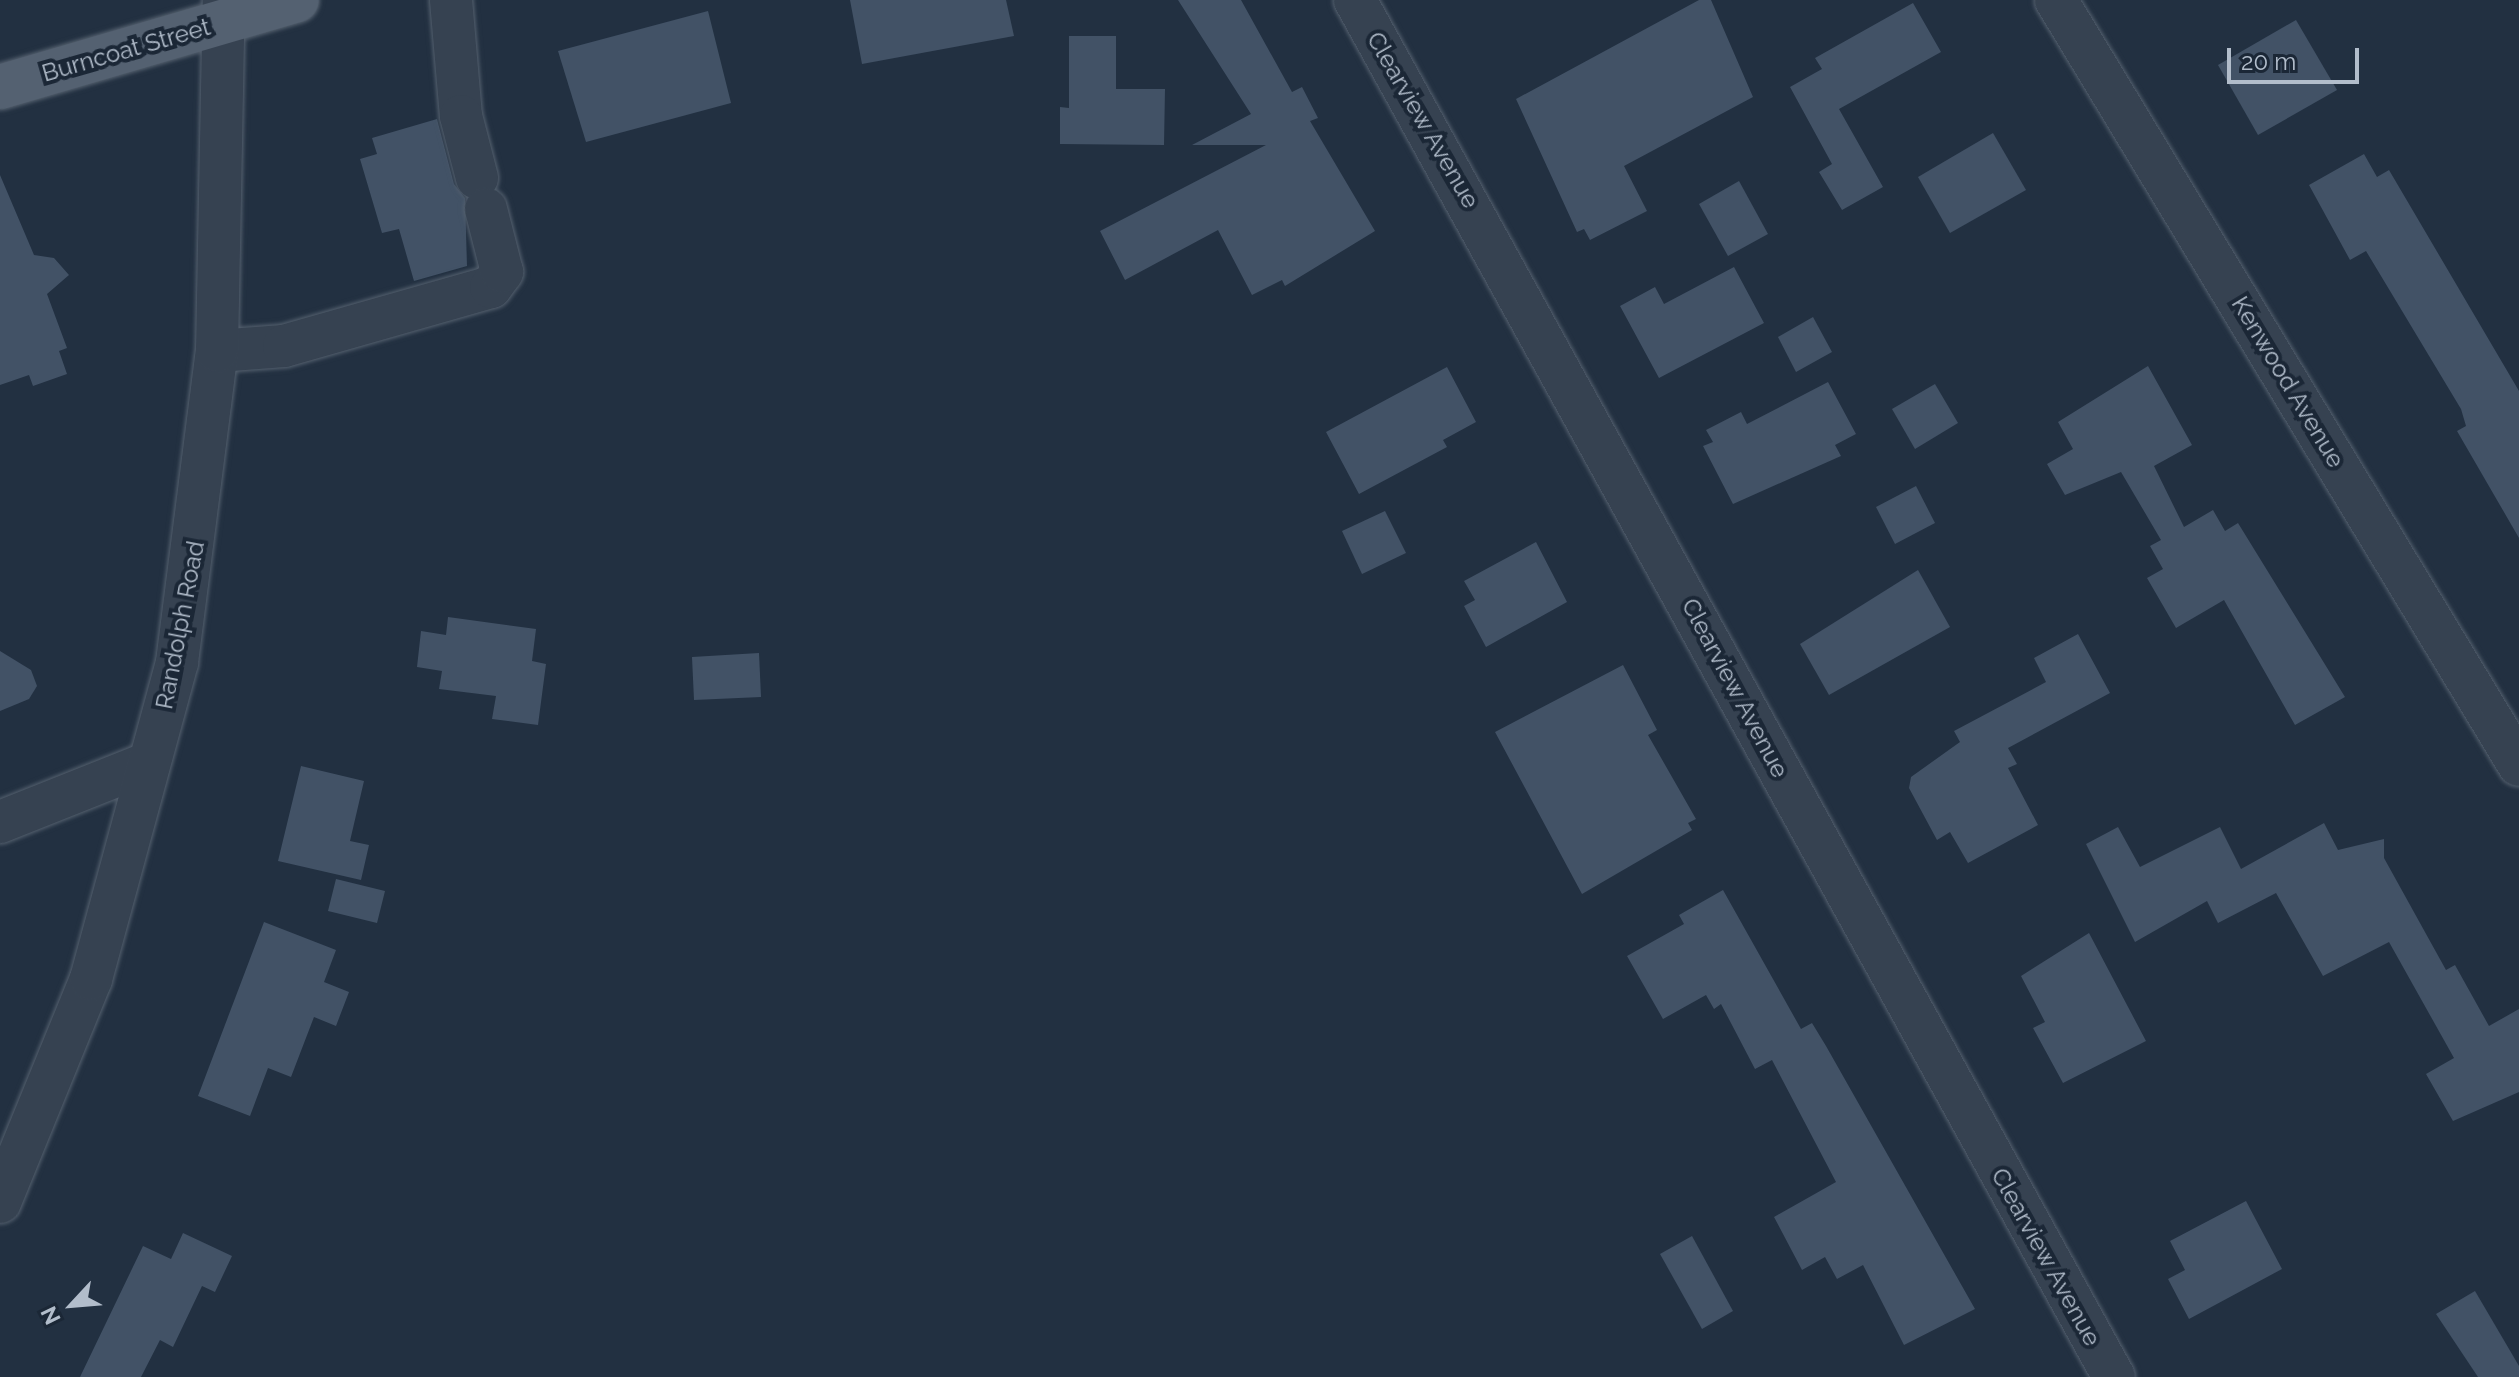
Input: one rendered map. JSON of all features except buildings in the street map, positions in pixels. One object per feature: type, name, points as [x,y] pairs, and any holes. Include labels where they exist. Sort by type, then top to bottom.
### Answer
[{"type":"main road","name":"Burncoat Street","points":[[0,87],[225,11],[297,0]]},
{"type":"street","points":[[217,351],[284,346],[491,287],[502,272],[461,116],[451,0]]},
{"type":"street","name":"Clearview Avenue","points":[[1355,0],[2114,1377]]},
{"type":"street","name":"Kenwood Avenue","points":[[2056,0],[2519,765]]},
{"type":"street","name":"Randolph Road","points":[[0,1202],[91,979],[188,598],[217,351],[225,11]]},
{"type":"street","points":[[0,822],[148,763]]}]
